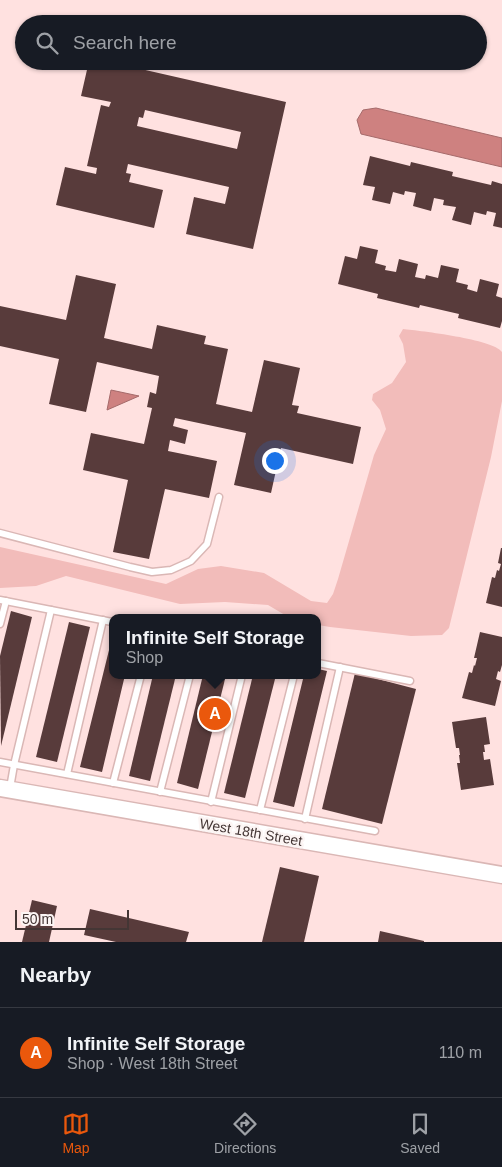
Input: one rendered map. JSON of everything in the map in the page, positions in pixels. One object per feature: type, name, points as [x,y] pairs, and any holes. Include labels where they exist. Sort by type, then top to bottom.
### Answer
[{"type":"street","name":"West 18th Street","points":[[5,789],[502,875]]},
{"type":"lane","points":[[0,533],[152,572],[171,570],[191,561],[207,544],[219,497]]},
{"type":"lane","points":[[0,624],[3,600],[109,621]]},
{"type":"lane","points":[[5,789],[14,765],[51,610]]},
{"type":"lane","points":[[66,774],[103,620]]},
{"type":"lane","points":[[321,664],[410,681]]},
{"type":"lane","points":[[305,818],[340,667]]},
{"type":"lane","points":[[113,783],[140,679]]},
{"type":"lane","points":[[160,792],[189,679]]},
{"type":"lane","points":[[211,802],[241,679]]},
{"type":"lane","points":[[260,810],[293,679]]},
{"type":"lane","points":[[0,762],[374,831]]},
{"type":"shaded area","points":[[376,108],[502,138],[502,167],[361,134],[357,120],[363,110]]},
{"type":"shaded area","points":[[403,329],[440,334],[485,343],[496,347],[502,352],[502,401],[491,457],[449,628],[442,635],[411,636],[321,626],[321,614],[283,614],[268,605],[225,602],[180,604],[66,576],[36,586],[0,588],[0,547],[166,584],[198,569],[221,566],[264,573],[311,601],[327,603],[333,594],[338,579],[374,455],[386,429],[380,410],[372,400],[373,394],[392,383],[406,362],[403,344],[399,336]]},
{"type":"shaded area","points":[[111,390],[139,396],[107,410]]},
{"type":"building","points":[[87,70],[146,70],[286,102],[253,249],[186,234],[194,197],[225,204],[229,187],[128,164],[126,173],[131,174],[129,182],[163,190],[154,228],[56,205],[65,167],[96,174],[97,168],[87,166],[101,105],[109,107],[111,102],[81,96]],"holes":[[[145,110],[241,132],[237,149],[137,126],[139,117],[143,118]]]},
{"type":"building","points":[[370,156],[410,166],[411,162],[453,172],[452,176],[491,185],[492,181],[502,184],[502,228],[493,226],[496,213],[487,211],[486,215],[474,212],[471,225],[452,220],[456,207],[443,205],[444,200],[434,198],[431,211],[413,206],[416,193],[405,191],[404,195],[393,192],[390,204],[372,200],[375,187],[363,185]]},
{"type":"building","points":[[360,246],[378,250],[375,263],[386,266],[385,270],[396,272],[399,259],[418,264],[415,277],[425,279],[426,275],[438,278],[441,265],[459,269],[456,282],[468,285],[467,289],[477,292],[480,279],[499,284],[496,296],[502,298],[502,321],[500,328],[458,318],[459,314],[420,305],[419,308],[377,298],[378,294],[338,284],[345,256],[357,259]]},
{"type":"building","points":[[76,275],[116,284],[104,338],[152,349],[157,325],[206,336],[204,344],[228,349],[216,404],[252,412],[264,360],[300,368],[292,405],[299,406],[297,413],[361,427],[353,464],[281,448],[271,493],[234,485],[246,433],[175,418],[173,426],[188,430],[185,444],[170,440],[168,451],[217,461],[209,498],[165,489],[149,559],[113,552],[128,480],[83,470],[91,433],[144,444],[152,408],[147,407],[150,392],[156,394],[159,376],[97,362],[86,412],[49,404],[59,359],[0,346],[0,306],[66,320]]},
{"type":"building","points":[[501,548],[502,607],[486,603],[492,577],[495,578],[501,564],[498,563]]},
{"type":"building","points":[[11,611],[32,617],[1,746],[0,656]]},
{"type":"building","points":[[69,622],[90,627],[57,762],[36,757]]},
{"type":"building","points":[[480,632],[502,637],[502,665],[496,679],[501,681],[495,706],[462,698],[469,672],[472,673],[475,666],[477,658],[474,658]]},
{"type":"building","points":[[109,650],[109,679],[124,679],[102,772],[80,767]]},
{"type":"building","points":[[321,670],[327,671],[294,807],[273,802],[303,679],[321,679]]},
{"type":"building","points":[[355,673],[416,689],[382,824],[322,809]]},
{"type":"building","points":[[152,679],[175,679],[150,781],[129,776]]},
{"type":"building","points":[[202,679],[225,679],[198,789],[177,783]]},
{"type":"building","points":[[252,679],[275,679],[245,798],[224,793]]},
{"type":"building","points":[[486,717],[490,744],[484,745],[485,752],[483,752],[484,760],[490,759],[494,785],[461,790],[457,763],[460,763],[460,755],[459,748],[456,748],[452,722]]},
{"type":"building","points":[[280,867],[319,876],[304,942],[262,942]]},
{"type":"building","points":[[32,900],[57,906],[49,942],[22,942]]},
{"type":"building","points":[[90,909],[189,932],[186,942],[116,942],[84,935]]},
{"type":"building","points":[[380,931],[424,941],[424,942],[378,942]]},
{"type":"place","name":"Infinite Self Storage","points":[[215,714]]}]
